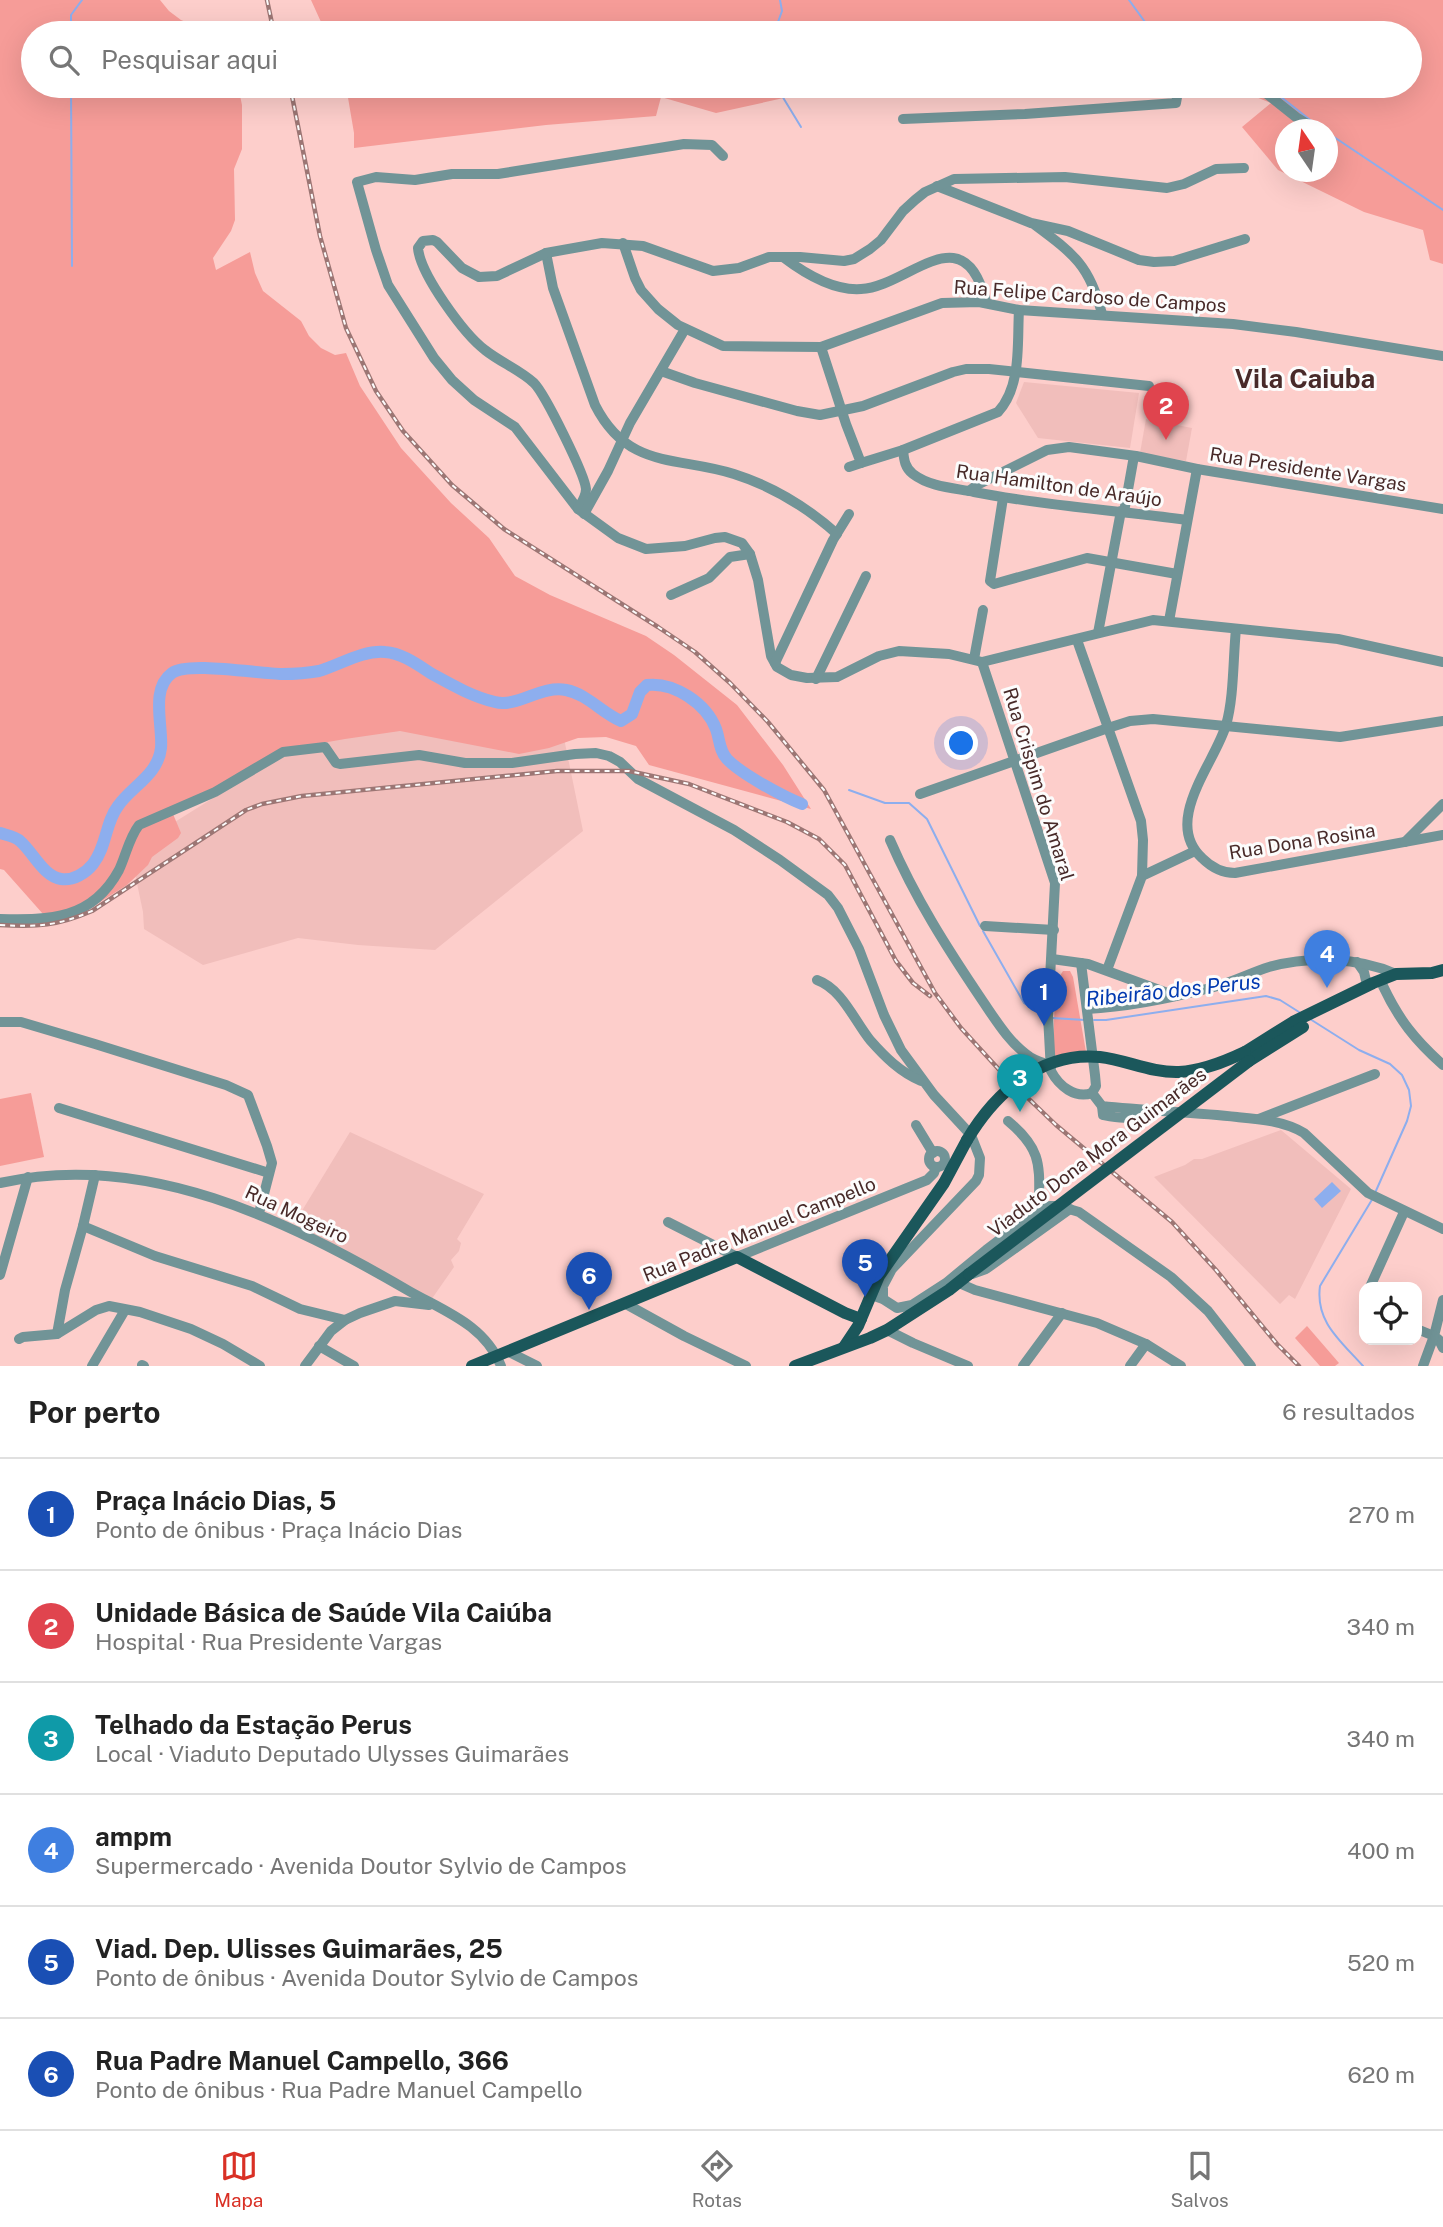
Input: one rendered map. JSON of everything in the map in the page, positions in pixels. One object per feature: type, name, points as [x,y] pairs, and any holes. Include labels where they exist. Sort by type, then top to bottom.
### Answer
[{"type":"main road","points":[[1376,984],[1443,970]]},
{"type":"main road","points":[[844,1347],[861,1319],[880,1274],[944,1184],[978,1122],[997,1098],[1015,1082],[1049,1064],[1072,1059],[1101,1058],[1167,1072],[1181,1072],[1247,1057],[1277,1042],[1304,1021],[1396,974],[1414,974]]},
{"type":"main road","name":"Viaduto Dona Mora Guimarães","points":[[794,1366],[887,1330],[965,1278],[1182,1111],[1247,1057]]},
{"type":"main road","points":[[737,1257],[861,1319]]},
{"type":"main road","name":"Rua Padre Manuel Campello","points":[[472,1366],[503,1358],[737,1257]]},
{"type":"street","points":[[903,119],[1025,114],[1176,103],[1177,98]]},
{"type":"street","points":[[1272,98],[1299,119]]},
{"type":"street","points":[[723,156],[712,145],[684,144],[498,174],[452,174],[415,180],[376,177],[357,182],[388,285],[434,358],[452,380],[468,395],[515,426],[581,511],[618,538],[640,548],[663,549],[725,537],[742,543],[750,554],[758,580],[769,649],[775,663],[783,671],[816,679],[843,675],[879,656],[899,651],[921,651],[978,661],[1077,640],[1142,621],[1169,621],[1338,639],[1443,662]]},
{"type":"street","points":[[581,511],[586,486],[540,392],[531,381],[484,349],[468,334],[422,263],[418,248],[424,242],[437,242],[462,268],[479,278],[497,276],[546,253],[580,246],[623,243],[655,249],[713,271],[728,271],[769,257],[782,256],[844,261],[854,259],[881,240],[915,200],[937,186],[957,178],[1055,176],[1167,188],[1184,184],[1216,169],[1244,167]]},
{"type":"street","points":[[937,186],[1031,223],[1068,231],[1123,255],[1154,262],[1174,261],[1245,239]]},
{"type":"street","points":[[1031,223],[1080,263],[1095,288],[1102,314]]},
{"type":"street","name":"Rua Felipe Cardoso de Campos","points":[[623,243],[641,290],[658,309],[685,329],[723,346],[821,346],[943,303],[986,302],[1019,310],[1233,324],[1443,356]]},
{"type":"street","points":[[546,253],[553,288],[595,405],[603,420],[622,440],[634,449],[656,457],[734,474],[764,486],[837,534]]},
{"type":"street","points":[[782,256],[814,276],[837,286],[863,289],[875,287],[932,261],[951,258],[972,270],[981,284],[986,302]]},
{"type":"street","points":[[849,467],[903,450],[994,415],[1006,402],[1012,390],[1016,372],[1019,310]]},
{"type":"street","points":[[581,511],[685,329]]},
{"type":"street","points":[[821,346],[861,463]]},
{"type":"street","points":[[662,371],[695,383],[820,415],[842,412],[960,370],[989,369],[1149,386]]},
{"type":"street","name":"Rua Presidente Vargas","points":[[969,491],[1052,449],[1075,448],[1443,509]]},
{"type":"street","name":"Rua Hamilton de Araújo","points":[[903,450],[905,462],[912,474],[952,489],[1003,498],[1187,520]]},
{"type":"street","points":[[1098,634],[1134,456]]},
{"type":"street","points":[[1169,621],[1197,469]]},
{"type":"street","points":[[1003,498],[990,581],[994,584],[1087,558],[1177,574]]},
{"type":"street","points":[[775,663],[849,514]]},
{"type":"street","points":[[671,595],[709,578],[730,557],[750,554]]},
{"type":"street","points":[[816,679],[866,576]]},
{"type":"street","points":[[978,661],[984,610]]},
{"type":"street","points":[[1142,876],[1195,852],[1186,824],[1188,811],[1226,725],[1236,629]]},
{"type":"street","points":[[1077,640],[1141,821],[1143,840],[1142,876],[1107,970]]},
{"type":"street","name":"Rua Crispim do Amaral","points":[[978,661],[1054,877],[1049,1004],[1050,1065]]},
{"type":"street","points":[[920,794],[1130,721],[1153,719],[1340,737],[1443,721]]},
{"type":"street","points":[[0,919],[46,919],[80,911],[96,899],[113,880],[139,825],[215,792],[283,752],[325,747],[340,764],[419,755],[465,763],[512,763],[596,753],[609,756],[620,762],[638,779],[734,830],[828,895],[838,908],[859,949],[884,1015],[901,1050],[924,1083],[971,1135],[980,1158],[979,1175],[966,1193],[892,1269],[883,1286],[884,1299]]},
{"type":"street","points":[[1404,842],[1443,804]]},
{"type":"street","name":"Rua Dona Rosina","points":[[1195,852],[1209,864],[1228,873],[1443,835]]},
{"type":"street","points":[[890,841],[926,914],[995,1019],[1029,1056],[1050,1065],[1054,1076],[1067,1089],[1079,1095],[1092,1093]]},
{"type":"street","points":[[985,926],[1054,930]]},
{"type":"street","points":[[1052,960],[1082,963],[1107,970],[1173,996]]},
{"type":"street","points":[[1087,1011],[1217,987],[1283,964],[1321,960],[1357,962],[1396,974]]},
{"type":"street","points":[[1357,962],[1410,1033],[1443,1065]]},
{"type":"street","points":[[1082,963],[1096,1086],[1092,1093]]},
{"type":"street","points":[[817,980],[836,993],[869,1039],[892,1063],[924,1083]]},
{"type":"street","points":[[0,1022],[16,1022],[113,1049],[239,1090],[248,1096],[271,1156],[259,1213]]},
{"type":"street","points":[[1259,1119],[1375,1074]]},
{"type":"street","points":[[1092,1093],[1102,1106],[1102,1115],[1121,1118],[1136,1116],[1145,1110],[1182,1111],[1283,1124],[1304,1133],[1367,1193],[1443,1229]]},
{"type":"street","points":[[59,1108],[269,1173]]},
{"type":"street","points":[[1008,1121],[1032,1147],[1039,1165],[1039,1210]]},
{"type":"street","name":"Rua Padre Manuel Campello","points":[[737,1257],[931,1177],[936,1167],[943,1164],[944,1156],[941,1152],[933,1153],[916,1125]]},
{"type":"street","name":"Rua Mogeiro","points":[[0,1183],[61,1174],[95,1175],[175,1188],[259,1213],[369,1267],[468,1323],[484,1336],[503,1358]]},
{"type":"street","points":[[57,1334],[65,1290],[95,1175]]},
{"type":"street","points":[[0,1275],[5,1248],[28,1177]]},
{"type":"street","points":[[869,1300],[876,1297],[884,1299],[897,1308],[912,1305],[946,1283],[1039,1210],[1050,1206],[1070,1209],[1079,1212],[1140,1254],[1196,1298],[1221,1325],[1251,1366]]},
{"type":"street","points":[[1070,1209],[986,1269],[965,1278],[975,1290],[1097,1323],[1146,1344],[1181,1366]]},
{"type":"street","points":[[1372,1282],[1404,1211]]},
{"type":"street","points":[[667,1222],[737,1257]]},
{"type":"street","points":[[83,1226],[149,1254],[252,1286],[300,1309],[345,1320]]},
{"type":"street","points":[[1423,1366],[1443,1300]]},
{"type":"street","points":[[305,1366],[331,1331],[345,1320],[371,1308],[395,1301],[436,1306]]},
{"type":"street","points":[[626,1304],[746,1366]]},
{"type":"street","points":[[19,1339],[57,1334],[103,1307],[140,1312],[191,1329],[260,1366]]},
{"type":"street","points":[[92,1366],[125,1310]]},
{"type":"street","points":[[1023,1366],[1062,1313]]},
{"type":"street","points":[[887,1330],[968,1366]]},
{"type":"street","points":[[1422,1331],[1439,1340],[1443,1348]]},
{"type":"street","points":[[1130,1366],[1146,1344]]},
{"type":"street","points":[[319,1346],[354,1366]]},
{"type":"street","points":[[503,1358],[537,1366]]},
{"type":"shaded area","points":[[0,0],[160,0],[169,11],[183,21],[21,21],[21,98],[241,98],[242,149],[234,169],[235,220],[213,258],[216,270],[250,252],[263,291],[301,321],[309,336],[321,348],[335,355],[346,353],[360,386],[401,448],[451,503],[489,538],[515,576],[550,595],[646,636],[674,655],[737,705],[783,765],[811,809],[649,765],[636,746],[606,737],[578,738],[519,754],[400,731],[311,745],[266,758],[173,814],[181,833],[178,838],[152,857],[148,865],[127,885],[89,909],[67,919],[43,914],[4,870],[0,869]]},
{"type":"shaded area","points":[[311,0],[1443,0],[1443,264],[1430,260],[1423,230],[1364,212],[1303,182],[1338,182],[1338,119],[1275,119],[1275,166],[1242,127],[1271,103],[1258,98],[1422,98],[1422,21],[321,21]]},
{"type":"shaded area","points":[[348,98],[661,98],[656,116],[546,125],[354,148]]},
{"type":"shaded area","points":[[664,98],[784,98],[716,113]]},
{"type":"shaded area","points":[[1024,382],[1139,393],[1130,448],[1038,438],[1016,403]]},
{"type":"shaded area","points":[[1146,419],[1192,428],[1186,461],[1140,453]]},
{"type":"shaded area","points":[[559,714],[583,831],[435,950],[298,938],[203,965],[144,929],[130,850],[274,760],[348,735]]},
{"type":"shaded area","points":[[1063,971],[1070,971],[1073,977],[1086,1052],[1053,1057],[1057,987]]},
{"type":"shaded area","points":[[31,1093],[44,1157],[0,1166],[0,1099]]},
{"type":"shaded area","points":[[1281,1130],[1351,1189],[1295,1299],[1289,1295],[1280,1304],[1154,1177],[1194,1159],[1202,1159]]},
{"type":"shaded area","points":[[350,1132],[484,1194],[457,1239],[461,1243],[459,1251],[451,1260],[454,1267],[431,1300],[309,1231],[300,1214]]},
{"type":"shaded area","points":[[1307,1326],[1339,1363],[1335,1366],[1320,1366],[1295,1338]]},
{"type":"water","points":[[1332,1182],[1341,1191],[1322,1208],[1314,1199]]},
{"type":"waterway","points":[[71,21],[71,15],[82,0]]},
{"type":"waterway","points":[[778,21],[782,11],[780,0]]},
{"type":"waterway","points":[[1129,0],[1144,21]]},
{"type":"waterway","points":[[71,98],[72,266]]},
{"type":"waterway","points":[[783,98],[801,127]]},
{"type":"waterway","points":[[1282,98],[1309,119]]},
{"type":"waterway","points":[[1338,140],[1443,210]]},
{"type":"waterway","name":"Ribeirão dos Perus","points":[[0,833],[18,839],[44,869],[55,877],[70,879],[79,876],[98,857],[118,806],[155,766],[161,748],[159,698],[165,680],[172,673],[193,668],[306,673],[376,652],[404,657],[455,686],[487,700],[512,702],[547,691],[566,690],[581,695],[621,721],[632,714],[640,692],[647,685],[668,687],[688,696],[705,711],[716,729],[722,752],[727,759],[763,785],[802,804]]},
{"type":"waterway","name":"Ribeirão dos Perus","points":[[849,790],[885,803],[909,803],[927,819],[980,926]]},
{"type":"waterway","name":"Ribeirão dos Perus","points":[[983,931],[1024,1003],[1043,1016]]},
{"type":"waterway","name":"Ribeirão dos Perus","points":[[1094,1020],[1266,996],[1280,1000],[1299,1012]]},
{"type":"waterway","name":"Ribeirão dos Perus","points":[[1052,1018],[1085,1020]]},
{"type":"waterway","name":"Ribeirão dos Perus","points":[[1310,1019],[1359,1050],[1390,1064],[1402,1075],[1409,1090],[1411,1106],[1407,1121],[1375,1193]]},
{"type":"waterway","name":"Ribeirão dos Perus","points":[[1363,1366],[1338,1339],[1326,1321],[1320,1299],[1320,1286],[1373,1198]]},
{"type":"railway","points":[[267,0],[271,21]]},
{"type":"railway","points":[[292,98],[320,236],[346,328],[376,391],[403,431],[452,485],[504,529],[695,652],[768,722],[824,790],[935,993],[961,1028],[1004,1075],[1056,1125],[1172,1222],[1299,1366]]},
{"type":"railway","points":[[0,925],[47,924],[92,911],[246,810],[262,804],[302,796],[557,771],[629,771],[689,784],[787,822],[819,839],[845,865],[896,961],[913,983],[930,996]]},
{"type":"place","name":"Unidade Básica de Saúde Vila Caiúba","points":[[1166,440]]},
{"type":"place","name":"ampm","points":[[1327,988]]},
{"type":"place","name":"Praça Inácio Dias, 5","points":[[1044,1026]]},
{"type":"place","name":"Telhado da Estação Perus","points":[[1020,1112]]},
{"type":"place","name":"Viad. Dep. Ulisses Guimarães, 25","points":[[865,1297]]},
{"type":"place","name":"Rua Padre Manuel Campello, 366","points":[[589,1310]]},
{"type":"district","name":"Vila Caiuba","points":[[1305,378]]}]
